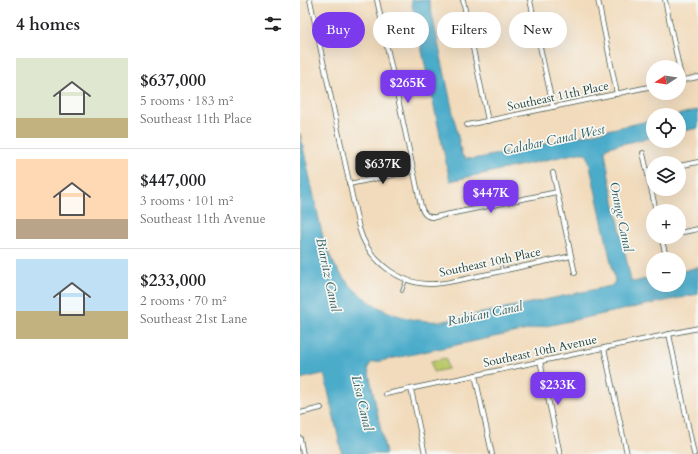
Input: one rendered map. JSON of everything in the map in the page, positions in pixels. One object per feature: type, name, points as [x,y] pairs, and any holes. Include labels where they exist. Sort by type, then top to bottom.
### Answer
[{"type":"street","name":"Southeast 10th Place","points":[[310,0],[359,228],[368,249],[382,265],[391,272],[407,279],[426,284],[438,284],[571,256]]},
{"type":"street","points":[[377,0],[423,213],[426,216],[435,217],[557,192]]},
{"type":"street","points":[[463,0],[488,121]]},
{"type":"street","points":[[530,0],[553,107]]},
{"type":"street","points":[[598,0],[617,94]]},
{"type":"street","points":[[665,0],[678,60]]},
{"type":"street","points":[[686,79],[698,77]]},
{"type":"street","name":"Southeast 11th Place","points":[[467,125],[646,88]]},
{"type":"street","points":[[643,153],[646,164]]},
{"type":"street","points":[[686,165],[698,162]]},
{"type":"street","points":[[349,184],[413,171]]},
{"type":"street","points":[[553,173],[575,273]]},
{"type":"street","points":[[686,232],[698,229]]},
{"type":"street","name":"Southeast 10th Avenue","points":[[386,394],[698,328]]},
{"type":"street","points":[[669,334],[694,454]]},
{"type":"street","points":[[604,348],[627,454]]},
{"type":"street","points":[[540,362],[560,454]]},
{"type":"street","points":[[475,375],[492,454]]},
{"type":"street","points":[[411,389],[425,454]]},
{"type":"street","points":[[300,413],[321,408]]},
{"type":"street","points":[[300,438],[303,454]]},
{"type":"lane","points":[[500,260],[502,271]]},
{"type":"lane","points":[[402,291],[407,279]]},
{"type":"green space","points":[[446,358],[448,369],[433,372],[431,361]]},
{"type":"water","points":[[411,0],[429,0],[437,38],[437,48],[439,48],[462,155],[465,158],[472,159],[484,157],[646,122],[646,139],[608,147],[605,151],[631,281],[634,282],[646,279],[646,292],[686,292],[686,270],[698,267],[698,294],[371,363],[368,368],[386,454],[342,454],[325,377],[322,374],[300,379],[300,133],[322,233],[329,253],[339,271],[351,287],[366,300],[384,310],[403,317],[423,321],[444,321],[611,286],[615,281],[587,155],[578,153],[450,181],[421,48],[429,48],[429,12],[414,12]]},
{"type":"water","points":[[698,110],[698,128],[686,131],[686,113]]},
{"type":"water label","name":"Calabar Canal West","points":[[554,140]]},
{"type":"water label","name":"Orange Canal","points":[[621,217]]},
{"type":"water label","name":"Biarritz Canal","points":[[328,275]]},
{"type":"water label","name":"Rubican Canal","points":[[485,314]]},
{"type":"water label","name":"Lisa Canal","points":[[362,403]]}]
